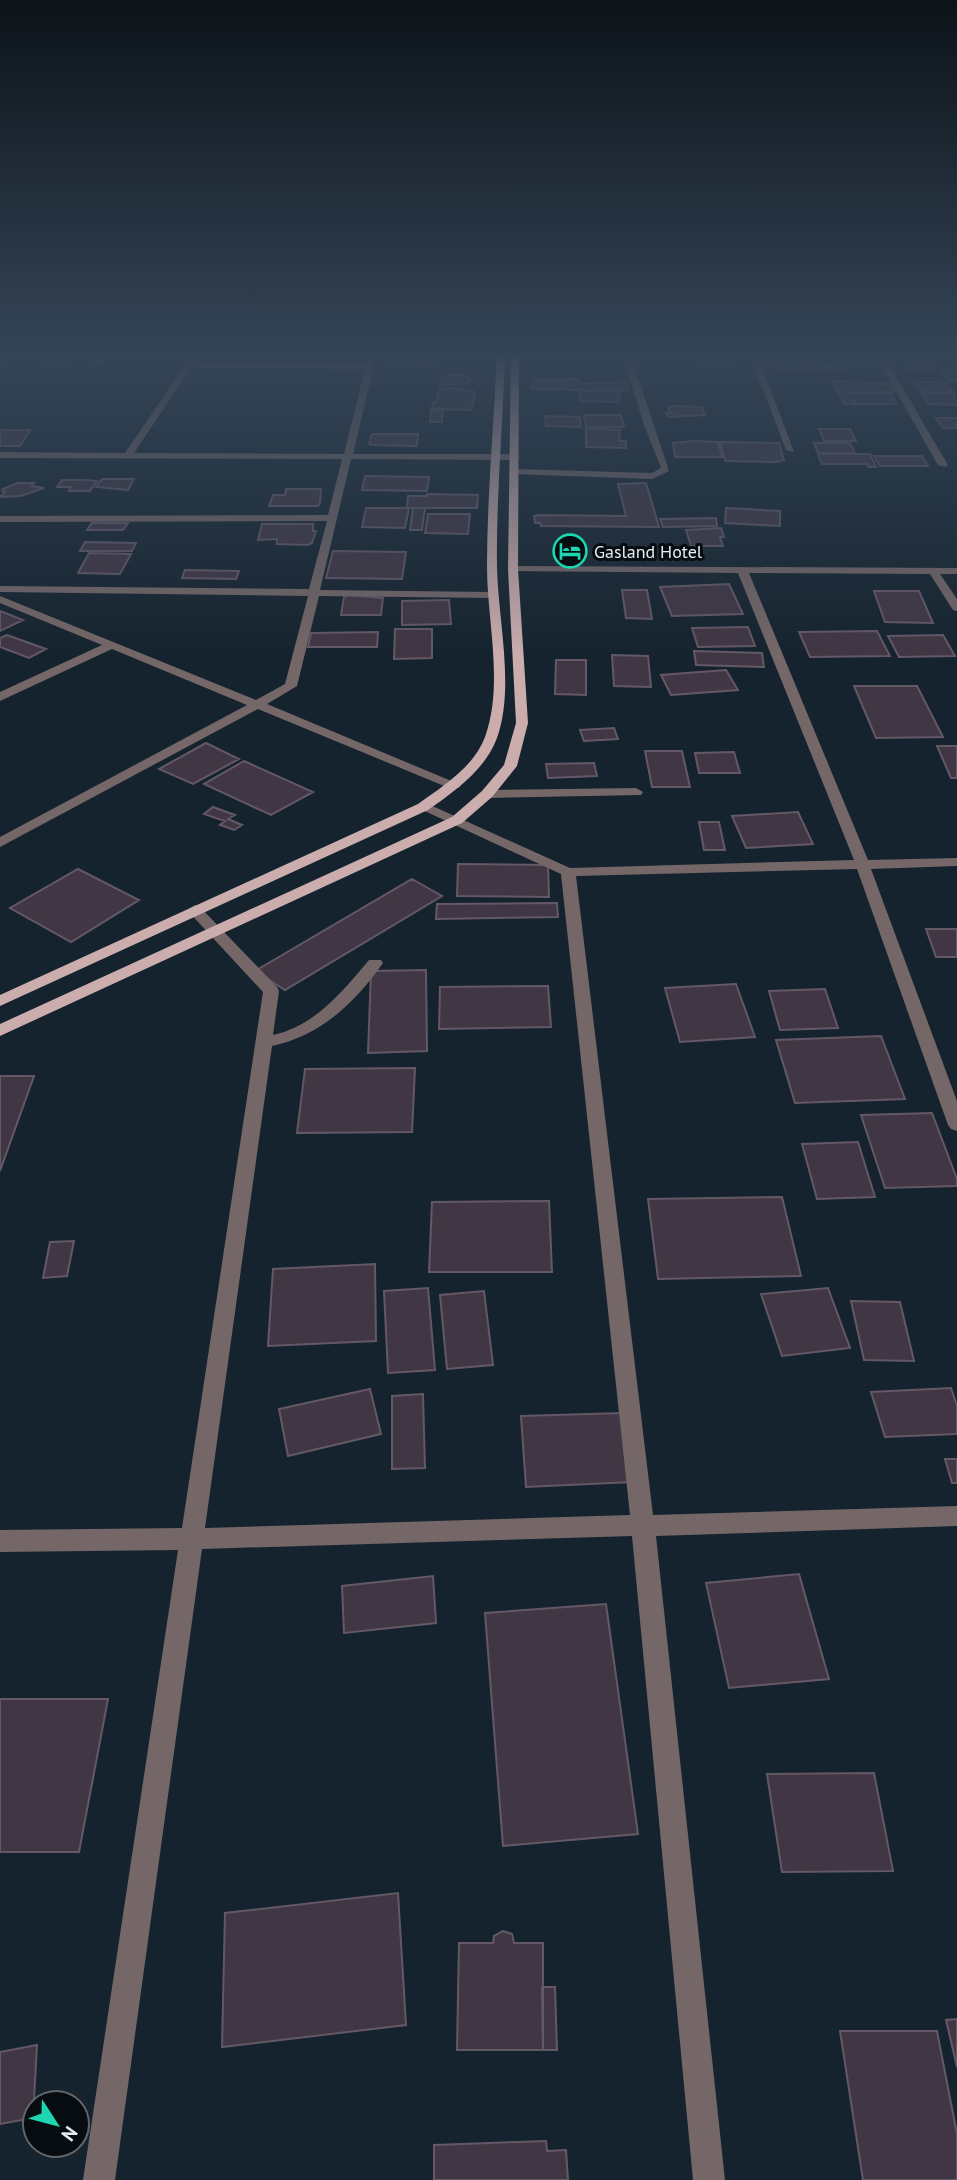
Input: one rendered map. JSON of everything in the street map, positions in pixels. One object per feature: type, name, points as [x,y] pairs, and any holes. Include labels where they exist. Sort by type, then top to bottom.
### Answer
[{"type":"main road","points":[[0,1001],[423,807],[454,785],[479,758],[492,736],[497,691],[493,595],[496,457]]},
{"type":"main road","points":[[0,1031],[457,820],[487,794],[510,766],[522,723],[513,569],[515,457]]},
{"type":"street","points":[[0,455],[515,457]]},
{"type":"street","points":[[515,472],[652,476],[660,474],[666,468],[660,455]]},
{"type":"street","points":[[937,455],[943,465]]},
{"type":"street","points":[[0,843],[291,686],[348,457]]},
{"type":"street","points":[[0,519],[333,517]]},
{"type":"street","points":[[513,569],[957,571]]},
{"type":"street","points":[[742,570],[862,863],[957,1125]]},
{"type":"street","points":[[933,570],[957,608]]},
{"type":"street","points":[[0,589],[493,595]]},
{"type":"street","points":[[0,599],[454,785]]},
{"type":"street","points":[[0,697],[111,645]]},
{"type":"street","points":[[487,794],[636,792]]},
{"type":"street","points":[[423,807],[568,872],[957,862]]},
{"type":"street","points":[[568,872],[643,1525],[709,2180]]},
{"type":"street","points":[[99,2180],[271,992],[195,910]]},
{"type":"street","points":[[264,1042],[281,1040],[316,1025],[337,1007],[375,963]]},
{"type":"street","points":[[0,1541],[192,1539],[957,1516]]},
{"type":"building","points":[[675,455],[721,455],[722,457],[675,457]]},
{"type":"building","points":[[723,455],[782,455],[784,460],[776,462],[725,461]]},
{"type":"building","points":[[818,455],[870,455],[876,467],[869,467],[867,464],[822,464]]},
{"type":"building","points":[[874,456],[922,456],[928,466],[880,466]]},
{"type":"building","points":[[365,476],[429,477],[427,491],[362,490]]},
{"type":"building","points":[[102,479],[134,479],[128,490],[96,487]]},
{"type":"building","points":[[62,480],[97,481],[90,491],[69,491],[71,487],[57,487]]},
{"type":"building","points":[[18,483],[34,483],[32,486],[44,488],[21,496],[0,497],[5,492],[3,489]]},
{"type":"building","points":[[646,483],[659,527],[541,526],[540,523],[535,523],[534,516],[539,515],[626,516],[618,484]]},
{"type":"building","points":[[286,489],[321,489],[320,503],[318,506],[269,506],[273,495],[285,495]]},
{"type":"building","points":[[478,495],[477,508],[407,508],[408,496]]},
{"type":"building","points":[[366,508],[409,508],[405,528],[362,527]]},
{"type":"building","points":[[413,508],[425,508],[422,530],[410,530]]},
{"type":"building","points":[[726,508],[780,511],[780,526],[725,523]]},
{"type":"building","points":[[428,514],[470,514],[468,534],[425,533]]},
{"type":"building","points":[[716,518],[717,526],[663,527],[660,519]]},
{"type":"building","points":[[92,523],[128,523],[123,530],[87,530]]},
{"type":"building","points":[[262,524],[313,524],[313,531],[316,531],[312,543],[308,545],[277,544],[277,539],[258,540]]},
{"type":"building","points":[[721,528],[723,546],[691,546],[686,530]]},
{"type":"building","points":[[85,542],[136,543],[132,551],[80,551]]},
{"type":"building","points":[[333,551],[406,552],[402,579],[326,578]]},
{"type":"building","points":[[89,553],[131,554],[120,574],[78,573]]},
{"type":"building","points":[[185,570],[239,571],[236,579],[182,578]]},
{"type":"building","points":[[729,584],[743,614],[672,616],[660,587]]},
{"type":"building","points":[[622,590],[647,590],[652,619],[626,618]]},
{"type":"building","points":[[874,591],[919,591],[933,623],[885,622]]},
{"type":"building","points":[[350,595],[383,598],[381,615],[341,615],[344,597]]},
{"type":"building","points":[[449,600],[451,624],[402,625],[402,601]]},
{"type":"building","points":[[0,611],[23,620],[0,631]]},
{"type":"building","points":[[748,627],[755,646],[698,647],[692,628]]},
{"type":"building","points":[[395,629],[432,629],[432,658],[394,659]]},
{"type":"building","points":[[877,631],[890,656],[810,657],[799,632]]},
{"type":"building","points":[[378,632],[377,647],[308,647],[311,633]]},
{"type":"building","points":[[7,635],[46,649],[29,658],[0,647],[0,638]]},
{"type":"building","points":[[943,635],[955,656],[899,657],[888,636]]},
{"type":"building","points":[[694,651],[762,653],[764,667],[696,665]]},
{"type":"building","points":[[612,655],[648,656],[651,687],[614,686]]},
{"type":"building","points":[[556,660],[586,660],[586,695],[555,694]]},
{"type":"building","points":[[726,670],[738,690],[671,695],[661,675]]},
{"type":"building","points":[[854,686],[917,686],[943,737],[876,738]]},
{"type":"building","points":[[614,728],[618,739],[584,741],[580,730]]},
{"type":"building","points":[[206,743],[239,759],[193,784],[159,769]]},
{"type":"building","points":[[937,746],[957,746],[957,778],[951,778]]},
{"type":"building","points":[[645,751],[682,751],[690,787],[652,787]]},
{"type":"building","points":[[734,752],[740,773],[699,773],[695,753]]},
{"type":"building","points":[[244,761],[313,792],[271,815],[204,784]]},
{"type":"building","points":[[594,763],[597,776],[548,778],[546,764]]},
{"type":"building","points":[[213,807],[235,815],[228,819],[242,825],[234,830],[220,825],[225,821],[204,814]]},
{"type":"building","points":[[798,812],[813,844],[746,848],[732,816]]},
{"type":"building","points":[[699,822],[719,822],[725,850],[704,850]]},
{"type":"building","points":[[458,864],[548,865],[549,897],[457,896]]},
{"type":"building","points":[[78,869],[139,900],[71,942],[10,908]]},
{"type":"building","points":[[412,879],[442,896],[285,990],[255,971]]},
{"type":"building","points":[[557,903],[558,917],[436,919],[437,904]]},
{"type":"building","points":[[926,929],[957,929],[957,957],[936,957]]},
{"type":"building","points":[[426,970],[427,1051],[368,1053],[371,971]]},
{"type":"building","points":[[736,984],[755,1037],[680,1042],[665,988]]},
{"type":"building","points":[[548,986],[551,1027],[439,1029],[440,987]]},
{"type":"building","points":[[825,989],[838,1028],[780,1030],[769,991]]},
{"type":"building","points":[[881,1036],[905,1099],[795,1103],[776,1040]]},
{"type":"building","points":[[415,1068],[412,1132],[297,1133],[305,1069]]},
{"type":"building","points":[[0,1076],[34,1076],[0,1171]]},
{"type":"building","points":[[932,1113],[957,1179],[957,1186],[885,1188],[861,1115]]},
{"type":"building","points":[[858,1142],[875,1197],[817,1199],[802,1144]]},
{"type":"building","points":[[782,1197],[801,1276],[658,1279],[648,1199]]},
{"type":"building","points":[[549,1201],[552,1272],[429,1272],[432,1202]]},
{"type":"building","points":[[74,1241],[67,1276],[43,1278],[50,1242]]},
{"type":"building","points":[[375,1264],[376,1341],[268,1346],[273,1269]]},
{"type":"building","points":[[428,1288],[435,1370],[388,1373],[384,1291]]},
{"type":"building","points":[[828,1288],[850,1348],[782,1356],[761,1294]]},
{"type":"building","points":[[484,1291],[493,1365],[447,1369],[440,1295]]},
{"type":"building","points":[[851,1301],[900,1302],[914,1361],[864,1360]]},
{"type":"building","points":[[951,1388],[957,1406],[957,1434],[885,1437],[871,1392]]},
{"type":"building","points":[[370,1389],[381,1434],[288,1456],[279,1409]]},
{"type":"building","points":[[423,1394],[425,1468],[392,1469],[392,1396]]},
{"type":"building","points":[[623,1413],[632,1482],[526,1487],[521,1416]]},
{"type":"building","points":[[945,1459],[957,1459],[957,1483],[952,1483]]},
{"type":"building","points":[[799,1574],[829,1679],[729,1688],[706,1583]]},
{"type":"building","points":[[433,1576],[436,1623],[344,1633],[342,1586]]},
{"type":"building","points":[[606,1604],[638,1834],[503,1846],[485,1613]]},
{"type":"building","points":[[0,1699],[108,1699],[79,1852],[0,1852]]},
{"type":"building","points":[[874,1773],[893,1871],[782,1872],[767,1774]]},
{"type":"building","points":[[398,1893],[406,2025],[222,2047],[225,1913]]},
{"type":"building","points":[[503,1931],[512,1934],[514,1943],[543,1943],[543,2050],[457,2050],[459,1943],[493,1943],[494,1936]]},
{"type":"building","points":[[542,1987],[555,1987],[557,2050],[543,2050]]},
{"type":"building","points":[[957,2019],[957,2067],[946,2020]]},
{"type":"building","points":[[840,2031],[937,2031],[957,2134],[957,2180],[863,2180]]},
{"type":"building","points":[[37,2045],[35,2089],[21,2089],[21,2120],[0,2124],[0,2052]]},
{"type":"building","points":[[546,2141],[547,2151],[566,2150],[568,2180],[434,2180],[434,2145]]},
{"type":"place","name":"Gasland Hotel","points":[[570,551]]}]
